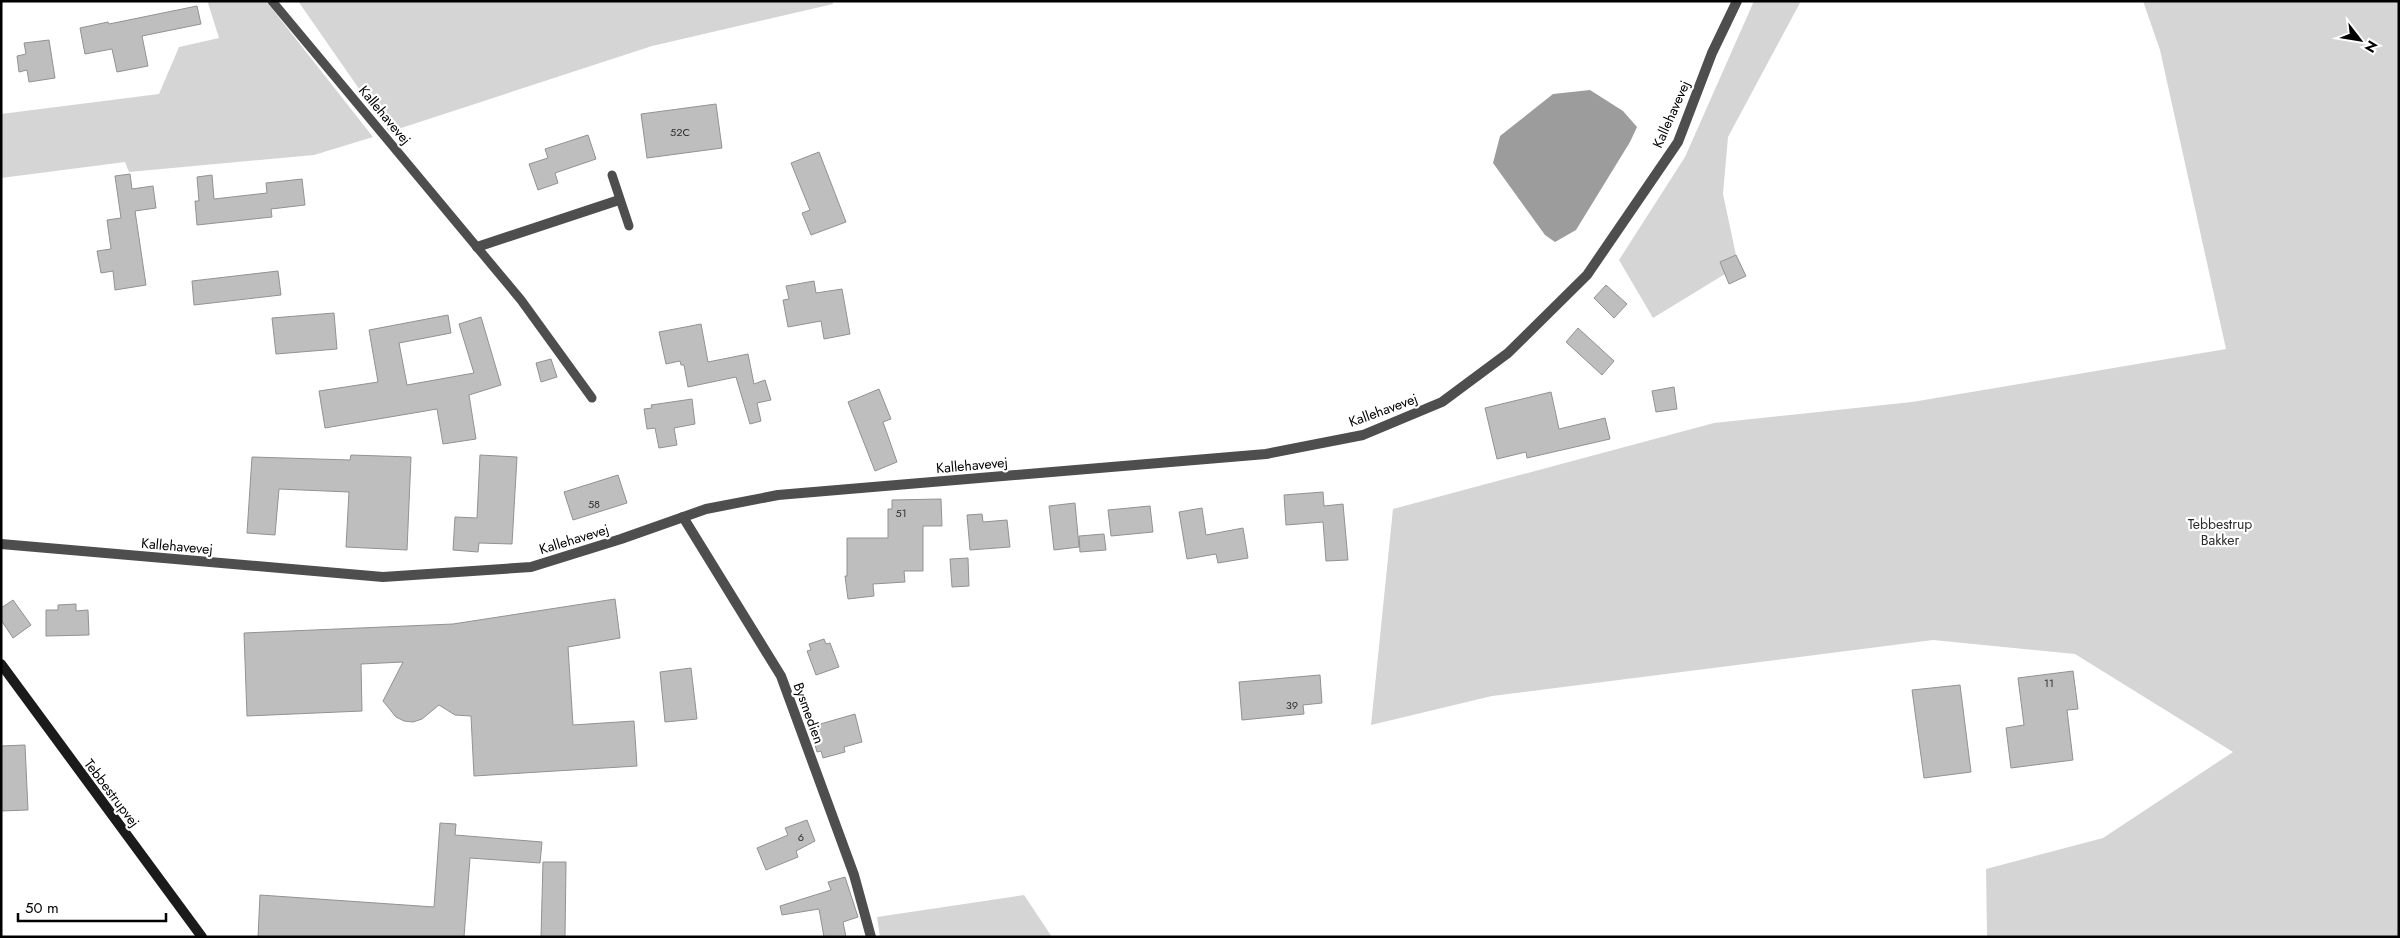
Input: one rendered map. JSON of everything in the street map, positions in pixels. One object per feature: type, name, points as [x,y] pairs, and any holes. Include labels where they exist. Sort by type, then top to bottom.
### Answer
[{"type":"street","name":"Kallehavevej","points":[[1,544],[383,577],[530,567],[706,509],[778,495],[1266,454],[1363,435],[1442,402],[1508,353],[1587,275],[1678,142],[1712,53],[1737,1]]},
{"type":"street","points":[[477,247],[619,200]]},
{"type":"street","name":"Bysmedien","points":[[683,517],[781,676],[854,875],[872,937]]},
{"type":"street","name":"Tebbestrupvej","points":[[1,664],[202,937]]},
{"type":"lane","name":"Kallehavevej","points":[[272,1],[521,300],[592,398]]},
{"type":"lane","points":[[612,175],[629,226]]},
{"type":"green space","points":[[209,1],[266,1],[373,137],[314,155],[129,172],[125,162],[1,178],[1,114],[159,94],[179,47],[219,38]]},
{"type":"green space","points":[[298,1],[832,1],[833,4],[652,46],[389,132]]},
{"type":"green space","points":[[1754,1],[1801,1],[1728,137],[1723,194],[1736,255],[1720,262],[1725,274],[1653,318],[1619,260],[1685,157]]},
{"type":"green space","name":"Tebbestrup Bakker","points":[[2143,1],[2399,1],[2399,937],[1987,937],[1986,869],[2103,838],[2233,752],[2075,654],[1933,640],[1492,696],[1371,725],[1393,509],[1714,423],[1912,402],[2226,349],[2160,50]]},
{"type":"green space","points":[[1024,895],[1052,937],[880,937],[877,917]]},
{"type":"shaded area","points":[[1590,90],[1623,111],[1637,127],[1630,142],[1576,230],[1555,242],[1545,235],[1493,163],[1500,136],[1553,94]]},
{"type":"building","points":[[197,6],[201,24],[142,36],[148,66],[117,72],[112,49],[85,54],[80,28]]},
{"type":"building","points":[[49,40],[55,78],[29,82],[27,70],[19,72],[17,56],[26,54],[24,43]]},
{"type":"building","points":[[716,104],[722,148],[647,158],[641,114]]},
{"type":"building","points":[[588,135],[596,159],[555,173],[558,183],[538,190],[529,164],[548,158],[545,149]]},
{"type":"building","points":[[819,152],[846,222],[811,235],[802,213],[810,210],[791,163]]},
{"type":"building","points":[[130,174],[132,189],[153,186],[156,208],[135,211],[146,285],[115,290],[113,271],[101,273],[97,251],[111,249],[107,220],[121,218],[115,176]]},
{"type":"building","points":[[212,175],[214,199],[267,193],[266,183],[302,179],[305,205],[271,209],[272,217],[197,225],[195,201],[199,201],[197,177]]},
{"type":"building","points":[[1736,255],[1746,276],[1729,284],[1720,262]]},
{"type":"building","points":[[278,271],[281,295],[194,305],[192,281]]},
{"type":"building","points":[[814,281],[816,293],[842,289],[850,334],[824,339],[821,321],[788,327],[783,300],[789,299],[786,286]]},
{"type":"building","points":[[1606,285],[1627,304],[1614,318],[1594,298]]},
{"type":"building","points":[[334,313],[337,349],[276,354],[272,318]]},
{"type":"building","points":[[448,315],[451,333],[399,343],[407,385],[474,373],[459,324],[481,317],[501,385],[469,395],[476,439],[443,444],[437,409],[325,428],[319,391],[378,382],[369,330]]},
{"type":"building","points":[[701,324],[708,362],[748,354],[754,384],[765,380],[771,400],[757,403],[761,421],[750,424],[736,377],[688,387],[684,365],[681,365],[680,361],[666,364],[659,332]]},
{"type":"building","points":[[1578,328],[1614,361],[1602,375],[1566,342]]},
{"type":"building","points":[[551,359],[557,377],[541,382],[536,363]]},
{"type":"building","points":[[1674,387],[1677,409],[1656,412],[1652,391]]},
{"type":"building","points":[[879,389],[891,419],[883,422],[897,462],[875,471],[848,402]]},
{"type":"building","points":[[1551,392],[1559,429],[1605,418],[1610,439],[1527,458],[1526,452],[1497,459],[1485,408]]},
{"type":"building","points":[[692,399],[695,424],[674,428],[677,445],[659,448],[655,428],[647,429],[644,409],[652,408],[651,405]]},
{"type":"building","points":[[351,455],[411,457],[407,550],[346,547],[349,492],[279,489],[275,535],[247,533],[252,457],[350,460]]},
{"type":"building","points":[[480,455],[517,457],[512,544],[479,543],[478,552],[453,550],[455,517],[477,518]]},
{"type":"building","points":[[618,475],[627,503],[573,520],[564,492]]},
{"type":"building","points":[[1323,492],[1324,506],[1343,504],[1348,560],[1326,561],[1323,522],[1286,525],[1284,495]]},
{"type":"building","points":[[941,499],[942,526],[923,526],[923,571],[904,571],[905,582],[873,584],[874,596],[848,599],[845,576],[847,576],[847,538],[888,538],[888,509],[892,509],[892,500]]},
{"type":"building","points":[[1075,503],[1079,547],[1054,550],[1049,506]]},
{"type":"building","points":[[1150,506],[1153,532],[1111,536],[1108,510]]},
{"type":"building","points":[[1202,508],[1206,535],[1243,528],[1248,558],[1218,563],[1216,554],[1187,559],[1179,512]]},
{"type":"building","points":[[982,514],[983,522],[1007,520],[1010,547],[970,550],[967,515]]},
{"type":"building","points":[[1104,534],[1106,550],[1080,552],[1079,536]]},
{"type":"building","points":[[968,558],[969,586],[952,587],[950,559]]},
{"type":"building","points":[[615,599],[620,638],[568,647],[573,725],[634,721],[637,766],[474,776],[471,716],[455,715],[439,705],[422,719],[413,722],[404,721],[396,717],[383,701],[403,662],[361,664],[362,711],[247,716],[244,633],[453,624]]},
{"type":"building","points":[[13,600],[31,625],[13,638],[1,620],[1,608]]},
{"type":"building","points":[[76,604],[76,611],[88,610],[89,635],[46,636],[46,610],[58,610],[58,605]]},
{"type":"building","points":[[824,639],[826,644],[830,643],[839,667],[816,675],[807,651],[811,650],[809,644]]},
{"type":"building","points":[[691,668],[697,719],[665,722],[660,672]]},
{"type":"building","points":[[2073,671],[2078,709],[2067,710],[2073,760],[2011,768],[2006,728],[2024,725],[2018,678]]},
{"type":"building","points":[[1320,675],[1322,703],[1303,705],[1304,714],[1242,720],[1239,682]]},
{"type":"building","points":[[1960,685],[1971,772],[1924,778],[1912,690]]},
{"type":"building","points":[[855,714],[862,742],[844,747],[845,752],[823,758],[821,751],[817,752],[810,727]]},
{"type":"building","points":[[25,745],[28,810],[1,811],[1,746]]},
{"type":"building","points":[[807,820],[815,841],[796,851],[798,857],[766,870],[757,848],[788,835],[785,828]]},
{"type":"building","points":[[440,823],[456,824],[455,835],[542,842],[540,863],[470,858],[464,937],[258,937],[260,895],[434,907]]},
{"type":"building","points":[[543,862],[566,862],[565,937],[541,937]]},
{"type":"building","points":[[845,877],[858,917],[843,922],[846,937],[824,937],[819,909],[782,915],[780,906],[831,890],[828,882]]}]
